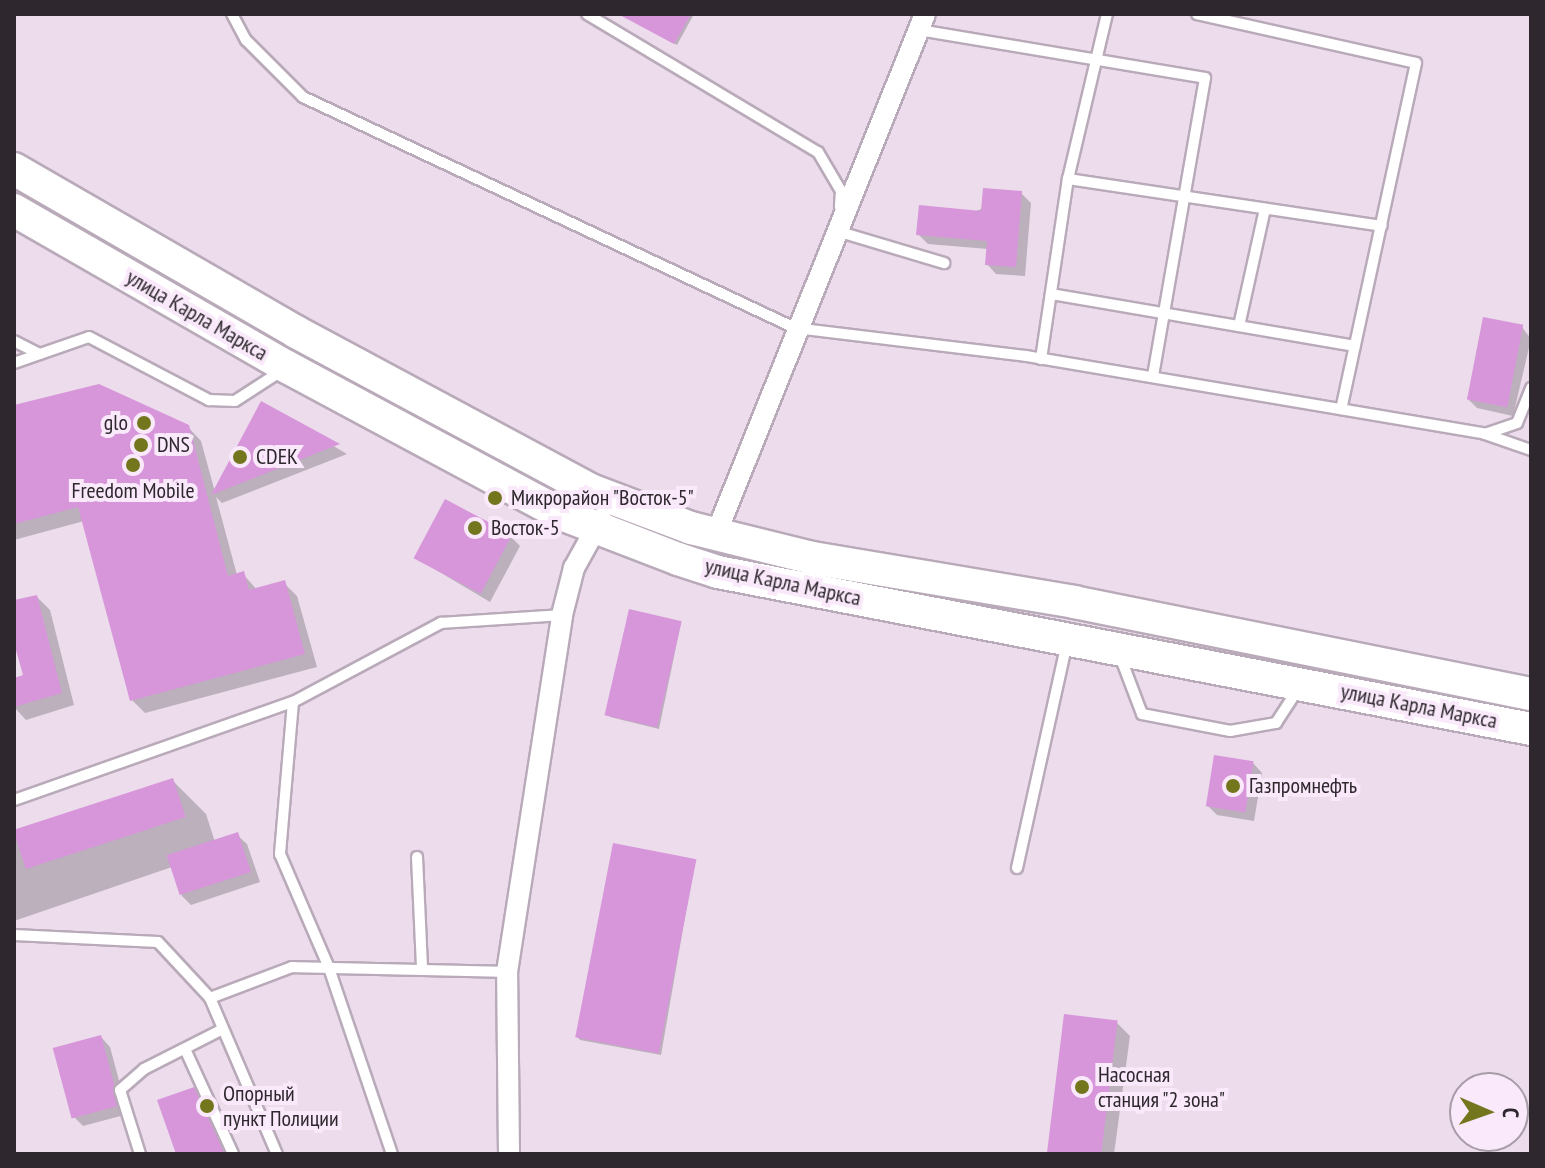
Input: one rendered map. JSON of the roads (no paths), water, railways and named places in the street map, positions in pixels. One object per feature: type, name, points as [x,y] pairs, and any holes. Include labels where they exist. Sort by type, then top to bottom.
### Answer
[{"type":"main road","name":"улица Карла Маркса","points":[[19,172],[296,332],[609,498],[716,534],[812,558],[1074,602],[1531,694]]},
{"type":"main road","name":"улица Карла Маркса","points":[[14,210],[287,367],[597,530],[718,572],[1531,729]]},
{"type":"street","points":[[716,534],[795,328],[840,232],[922,19]]},
{"type":"street","points":[[509,1154],[507,972],[562,615],[574,568],[597,530],[609,498]]},
{"type":"lane","points":[[232,14],[246,40],[303,97],[795,328],[1041,359],[1153,377],[1485,434],[1531,450]]},
{"type":"lane","points":[[587,14],[818,152],[841,191],[840,232],[944,263]]},
{"type":"lane","points":[[1041,359],[1068,179],[1107,14]]},
{"type":"lane","points":[[1197,14],[1416,63],[1341,409]]},
{"type":"lane","points":[[922,19],[1205,78],[1153,377]]},
{"type":"lane","points":[[1068,179],[1381,226]]},
{"type":"lane","points":[[1239,326],[1265,209]]},
{"type":"lane","points":[[1051,294],[1355,346]]},
{"type":"lane","points":[[14,363],[89,337],[209,400],[235,401],[287,367]]},
{"type":"lane","points":[[14,341],[39,354]]},
{"type":"lane","points":[[1485,434],[1517,423],[1531,388]]},
{"type":"lane","points":[[14,800],[293,702],[441,623],[562,615]]},
{"type":"lane","points":[[1017,868],[1067,640]]},
{"type":"lane","points":[[1118,650],[1142,714],[1230,731],[1276,723],[1302,683]]},
{"type":"lane","points":[[293,702],[280,854],[329,968],[392,1154]]},
{"type":"lane","points":[[417,857],[422,967]]},
{"type":"lane","points":[[14,935],[158,942],[210,998],[221,1030],[277,1154]]},
{"type":"lane","points":[[210,998],[292,967],[422,967],[507,972]]},
{"type":"lane","points":[[140,1154],[120,1090],[144,1069],[221,1030]]},
{"type":"lane","points":[[185,1049],[233,1154]]},
{"type":"place","name":"glo","points":[[144,423]]},
{"type":"place","name":"DNS","points":[[141,445]]},
{"type":"place","name":"CDEK","points":[[240,457]]},
{"type":"place","name":"Freedom Mobile","points":[[133,465]]},
{"type":"place","name":"Микрорайон \"Восток-5\"","points":[[495,498]]},
{"type":"place","name":"Восток-5","points":[[475,528]]},
{"type":"place","name":"Газпромнефть","points":[[1233,786]]},
{"type":"place","name":"Насосная станция \"2 зона\"","points":[[1082,1087]]},
{"type":"place","name":"Опорный пункт Полиции","points":[[207,1106]]}]
